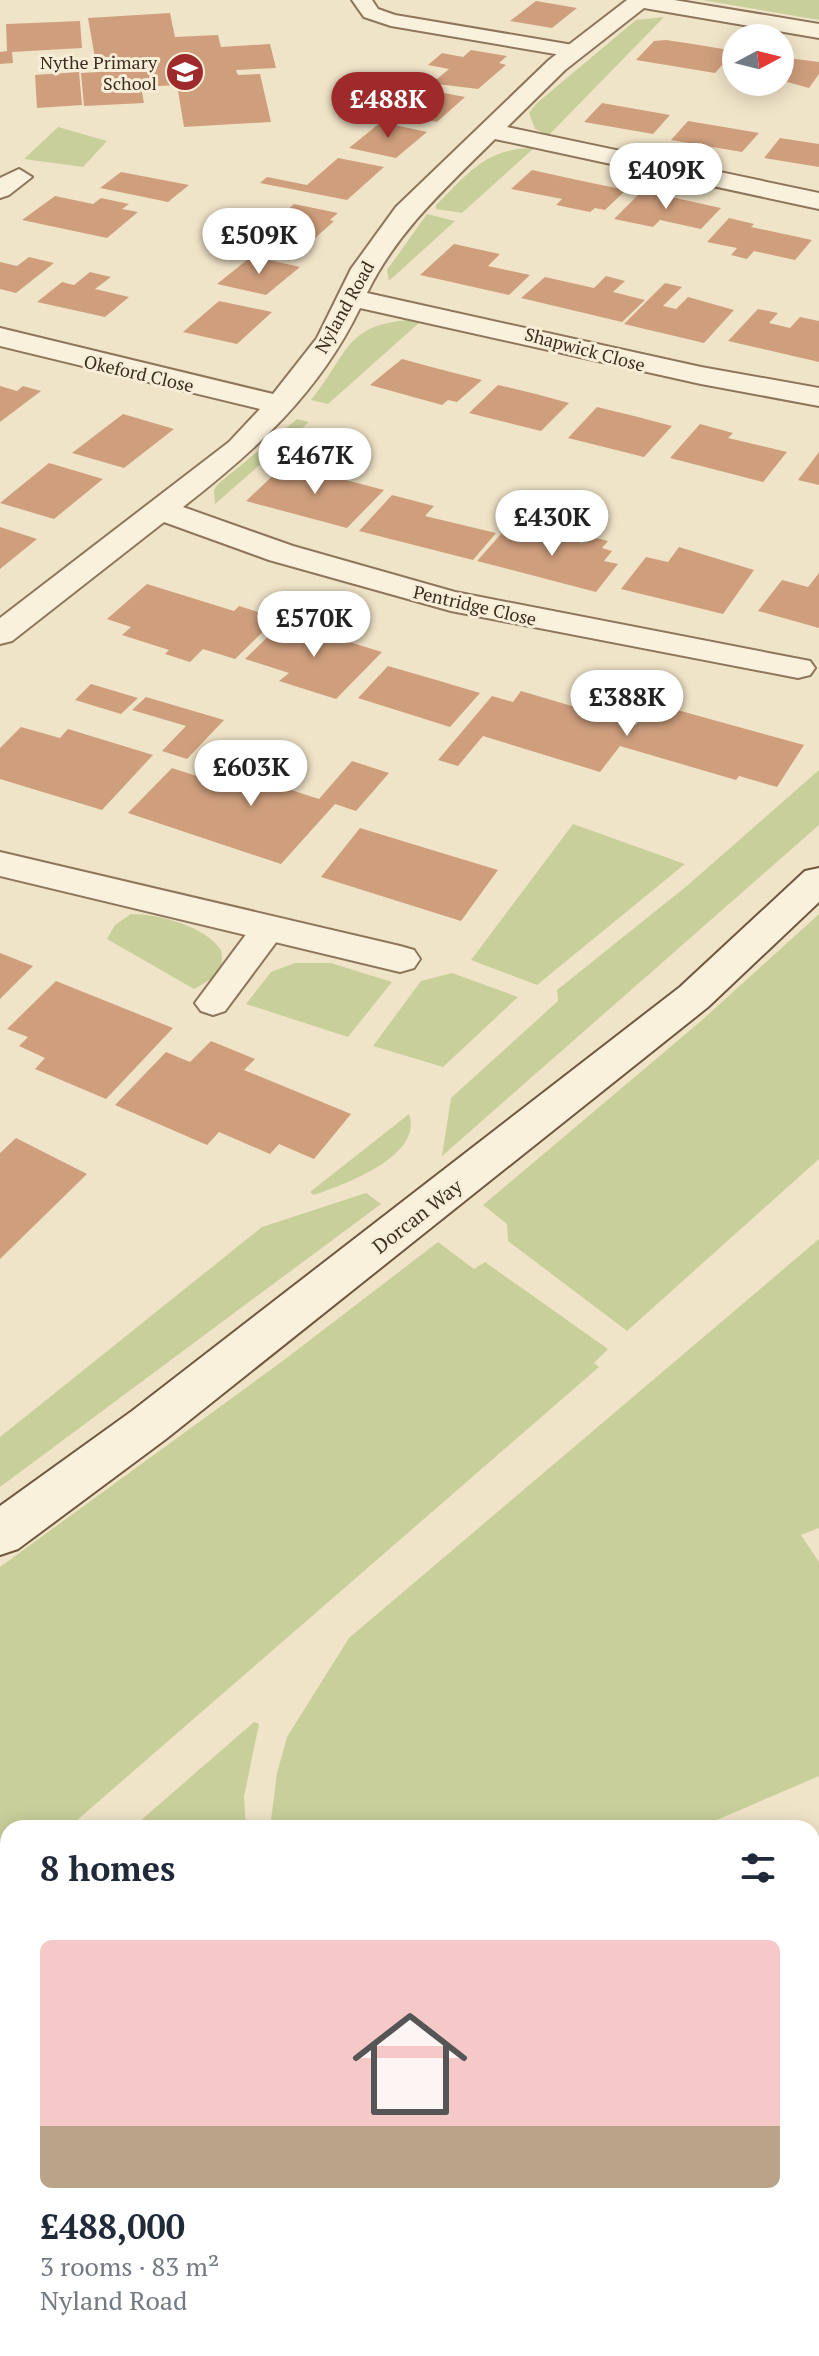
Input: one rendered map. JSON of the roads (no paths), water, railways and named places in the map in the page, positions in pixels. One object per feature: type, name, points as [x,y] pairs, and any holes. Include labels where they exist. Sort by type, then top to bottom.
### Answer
[{"type":"street","name":"Nyland Road","points":[[0,633],[240,448],[280,405],[330,340],[383,239],[405,213],[573,51],[640,0]]},
{"type":"street","points":[[640,0],[819,31]]},
{"type":"street","points":[[491,131],[819,201]]},
{"type":"street","name":"Shapwick Close","points":[[352,298],[485,323],[679,373],[819,397]]},
{"type":"street","name":"Okeford Close","points":[[0,337],[280,405]]},
{"type":"street","name":"Pentridge Close","points":[[161,510],[281,553],[451,601],[798,668]]},
{"type":"street","points":[[0,864],[400,959]]},
{"type":"street","name":"Dorcan Way","points":[[0,1534],[149,1425],[694,997],[819,880]]},
{"type":"lane","points":[[362,0],[371,13],[391,20],[573,51]]},
{"type":"lane","points":[[213,1003],[268,929]]},
{"type":"place","name":"Nythe Primary School","points":[[185,72]]}]
